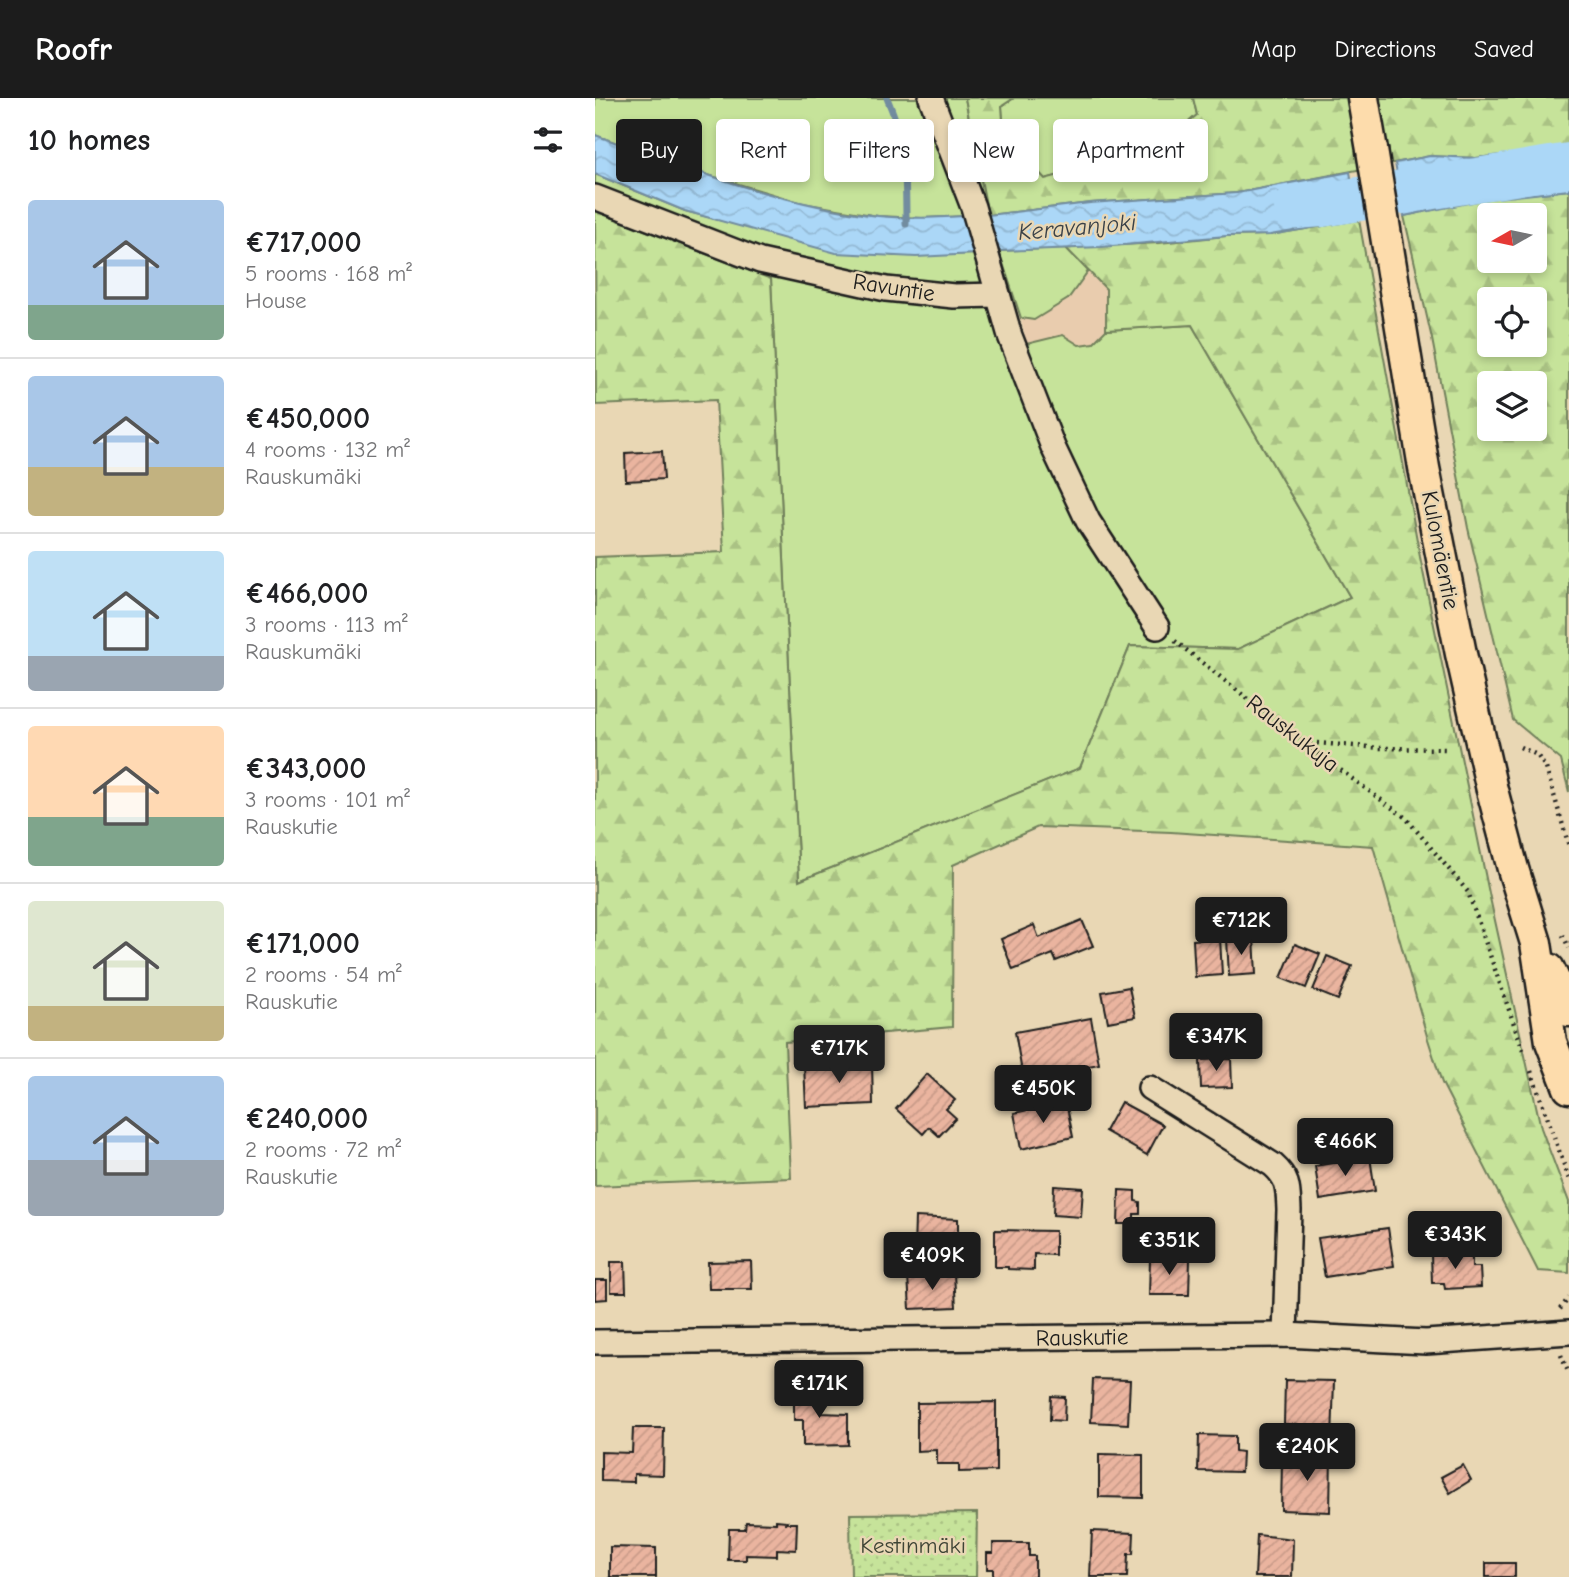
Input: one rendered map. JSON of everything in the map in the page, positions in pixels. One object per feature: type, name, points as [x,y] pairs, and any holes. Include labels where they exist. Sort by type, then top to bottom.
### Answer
[{"type":"main road","name":"Kulomäentie","points":[[1363,98],[1424,468],[1461,654],[1513,869],[1536,943],[1569,1011]]},
{"type":"main road","name":"Kulomäentie","points":[[1536,943],[1551,1042],[1569,1088]]},
{"type":"street","points":[[931,98],[973,207],[1014,348],[1053,447],[1088,521],[1157,627]]},
{"type":"street","name":"Ravuntie","points":[[595,197],[760,261],[886,289],[954,296],[998,295]]},
{"type":"street","points":[[1150,1088],[1273,1164],[1282,1173],[1288,1189],[1289,1210],[1285,1335]]},
{"type":"street","name":"Rauskutie","points":[[595,1342],[1285,1335],[1426,1342],[1569,1332]]},
{"type":"path","name":"Rauskukuja","points":[[1157,627],[1302,741],[1406,818],[1468,892],[1569,1179]]},
{"type":"path","points":[[1302,741],[1381,748],[1447,749]]},
{"type":"path","points":[[1520,747],[1537,755],[1546,768],[1569,846]]},
{"type":"shaded area","points":[[1088,271],[1106,289],[1106,330],[1093,343],[1079,345],[1063,335],[1027,345],[1021,318],[1034,320],[1067,300]]},
{"type":"green space","points":[[595,98],[965,98],[969,119],[948,119],[948,182],[982,182],[988,215],[922,218],[878,216],[803,203],[732,182],[810,182],[810,119],[716,119],[716,177],[702,173],[702,119],[616,119],[616,143],[595,135]]},
{"type":"green space","points":[[965,98],[1014,98],[1002,106],[1003,119],[969,119]]},
{"type":"green space","points":[[1014,98],[1193,98],[1197,115],[1192,119],[1053,119],[1053,177],[1045,179],[1039,173],[1039,119],[1003,119],[1002,106]]},
{"type":"green space","points":[[1193,98],[1569,98],[1569,147],[1476,158],[1430,156],[1237,193],[1090,203],[988,215],[982,182],[1039,182],[1039,173],[1045,179],[1053,177],[1053,182],[1208,182],[1208,119],[1192,119],[1197,115]]},
{"type":"green space","points":[[595,174],[685,211],[757,230],[894,256],[975,254],[993,318],[1010,336],[1014,347],[1063,335],[1079,345],[1093,343],[1106,330],[1192,325],[1350,597],[1238,649],[1130,646],[1080,768],[799,881],[771,279],[595,211]]},
{"type":"green space","points":[[1569,190],[1569,792],[1561,760],[1513,720],[1468,528],[1432,339],[1404,216],[1488,198]]},
{"type":"green space","points":[[595,211],[771,279],[799,881],[1080,768],[1130,646],[1238,649],[1350,597],[1192,325],[1106,330],[1106,289],[1066,248],[1270,235],[1359,220],[1420,557],[1490,898],[1541,1128],[1569,1202],[1569,1273],[1538,1271],[1442,1083],[1373,846],[1171,832],[1038,827],[953,865],[952,1027],[785,1042],[791,1178],[595,1186],[595,557],[724,552],[716,400],[596,405]]},
{"type":"green space","points":[[1066,248],[1088,271],[1068,299],[1034,320],[1021,318],[999,251]]},
{"type":"green space","name":"Kestinmäki","points":[[977,1513],[976,1577],[851,1577],[850,1514]]},
{"type":"water","points":[[595,135],[616,143],[616,182],[702,182],[702,173],[716,178],[716,182],[729,182],[842,211],[889,217],[964,216],[975,254],[916,257],[836,253],[685,211],[595,174]]},
{"type":"water","points":[[1569,147],[1569,190],[1488,199],[1404,216],[1395,163],[1430,156],[1476,158]]},
{"type":"water","points":[[1350,172],[1359,220],[1270,235],[999,251],[988,215],[1090,203],[1237,193]]},
{"type":"building","points":[[662,451],[664,479],[626,481],[625,453]]},
{"type":"building","points":[[1082,920],[1093,946],[1056,961],[1053,954],[1013,970],[1001,939],[1034,925],[1039,938]]},
{"type":"building","points":[[1254,937],[1256,974],[1229,976],[1227,939]]},
{"type":"building","points":[[1220,938],[1222,975],[1195,977],[1193,940]]},
{"type":"building","points":[[1295,944],[1320,954],[1306,988],[1281,978]]},
{"type":"building","points":[[1327,956],[1352,966],[1338,1000],[1313,990]]},
{"type":"building","points":[[1129,987],[1135,1017],[1108,1022],[1102,992]]},
{"type":"building","points":[[1091,1018],[1099,1064],[1023,1078],[1015,1032]]},
{"type":"building","points":[[1230,1022],[1231,1051],[1200,1052],[1199,1024]]},
{"type":"building","points":[[1231,1059],[1232,1087],[1201,1088],[1200,1060]]},
{"type":"building","points":[[872,1063],[873,1104],[806,1107],[804,1065]]},
{"type":"building","points":[[927,1074],[955,1100],[946,1109],[956,1118],[939,1136],[929,1127],[923,1134],[896,1109]]},
{"type":"building","points":[[1066,1102],[1073,1137],[1021,1149],[1014,1113]]},
{"type":"building","points":[[1121,1102],[1163,1125],[1147,1155],[1105,1131]]},
{"type":"building","points":[[1371,1124],[1376,1157],[1320,1165],[1315,1133]]},
{"type":"building","points":[[1370,1157],[1375,1191],[1320,1200],[1315,1166]]},
{"type":"building","points":[[1054,1186],[1083,1188],[1081,1217],[1053,1215]]},
{"type":"building","points":[[1119,1190],[1135,1191],[1135,1201],[1140,1202],[1140,1214],[1134,1214],[1134,1224],[1118,1224]]},
{"type":"building","points":[[915,1217],[958,1219],[958,1249],[934,1248],[934,1252],[914,1252]]},
{"type":"building","points":[[1388,1228],[1394,1266],[1325,1277],[1318,1238]]},
{"type":"building","points":[[995,1230],[1055,1231],[1055,1255],[1034,1254],[1034,1270],[995,1267]]},
{"type":"building","points":[[1472,1253],[1472,1267],[1480,1267],[1481,1287],[1445,1289],[1444,1283],[1432,1283],[1431,1254]]},
{"type":"building","points":[[1150,1259],[1190,1259],[1189,1295],[1149,1295]]},
{"type":"building","points":[[751,1261],[752,1289],[709,1289],[708,1262]]},
{"type":"building","points":[[611,1262],[625,1262],[626,1292],[611,1292]]},
{"type":"building","points":[[954,1274],[956,1307],[910,1309],[908,1276]]},
{"type":"building","points":[[595,1280],[607,1280],[607,1299],[595,1300]]},
{"type":"building","points":[[1093,1379],[1130,1380],[1128,1424],[1091,1422]]},
{"type":"building","points":[[1285,1380],[1334,1381],[1332,1440],[1299,1439],[1299,1425],[1284,1424]]},
{"type":"building","points":[[794,1387],[821,1387],[821,1413],[848,1414],[848,1445],[803,1446],[803,1420],[794,1420]]},
{"type":"building","points":[[1051,1396],[1065,1397],[1064,1421],[1050,1420]]},
{"type":"building","points":[[996,1402],[996,1471],[959,1472],[959,1464],[937,1464],[937,1450],[917,1451],[917,1403]]},
{"type":"building","points":[[633,1428],[664,1428],[663,1475],[634,1474],[634,1482],[601,1481],[601,1452],[632,1453]]},
{"type":"building","points":[[1199,1435],[1235,1436],[1235,1451],[1242,1452],[1241,1472],[1198,1471]]},
{"type":"building","points":[[1298,1452],[1331,1453],[1330,1512],[1281,1510],[1282,1462],[1298,1462]]},
{"type":"building","points":[[1099,1454],[1143,1455],[1143,1498],[1099,1497]]},
{"type":"building","points":[[1463,1465],[1471,1480],[1450,1493],[1441,1477]]},
{"type":"building","points":[[776,1520],[797,1523],[796,1550],[777,1549],[777,1556],[746,1555],[746,1560],[728,1560],[729,1529],[745,1529],[746,1522],[776,1523]]},
{"type":"building","points":[[1092,1531],[1134,1533],[1133,1554],[1128,1554],[1127,1577],[1090,1577]]},
{"type":"building","points":[[1257,1535],[1293,1539],[1292,1577],[1255,1577]]},
{"type":"building","points":[[993,1543],[1029,1543],[1029,1556],[1035,1556],[1035,1577],[993,1577],[993,1569],[987,1569],[987,1553],[993,1553]]},
{"type":"building","points":[[610,1547],[656,1548],[656,1577],[610,1577]]},
{"type":"building","points":[[1486,1563],[1515,1563],[1515,1577],[1486,1577]]},
{"type":"waterway","points":[[887,98],[903,153],[906,224]]},
{"type":"waterway","name":"Keravanjoki","points":[[1296,207],[1569,165]]}]
